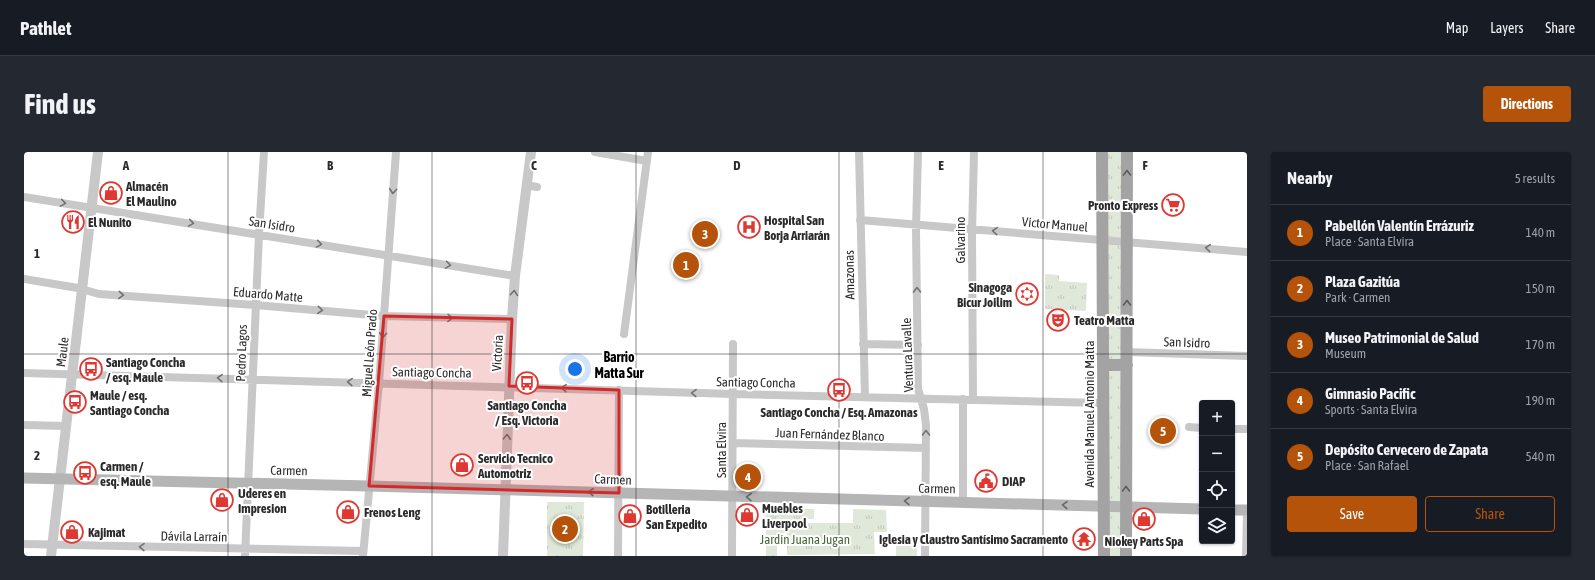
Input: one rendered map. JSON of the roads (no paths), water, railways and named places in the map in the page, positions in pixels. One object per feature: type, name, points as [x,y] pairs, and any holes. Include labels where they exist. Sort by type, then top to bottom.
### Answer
[{"type":"main road","name":"Avenida Manuel Antonio Matta","points":[[1102,152],[1104,556]]},
{"type":"main road","points":[[1126,556],[1127,152]]},
{"type":"main road","points":[[1103,365],[1127,365]]},
{"type":"main road","name":"Carmen","points":[[24,478],[1199,509]]},
{"type":"main road","points":[[1235,510],[1247,510]]},
{"type":"street","name":"Maule","points":[[51,556],[98,152]]},
{"type":"street","name":"Pedro Lagos","points":[[245,552],[252,379],[264,152]]},
{"type":"street","name":"Miguel León Prado","points":[[363,553],[379,383],[396,152]]},
{"type":"street","name":"Victoria","points":[[503,556],[512,318],[526,185],[531,152]]},
{"type":"street","points":[[595,152],[647,156],[624,334]]},
{"type":"street","name":"Amazonas","points":[[859,152],[865,397]]},
{"type":"street","name":"Ventura Lavalle","points":[[918,152],[916,224],[918,389],[925,415],[926,556]]},
{"type":"street","name":"Galvarino","points":[[973,399],[972,229],[974,152]]},
{"type":"street","points":[[526,185],[537,187]]},
{"type":"street","name":"San Isidro","points":[[24,197],[516,276]]},
{"type":"street","name":"Víctor Manuel","points":[[860,220],[1247,252]]},
{"type":"street","name":"Eduardo Matte","points":[[24,279],[99,294],[384,316],[512,318]]},
{"type":"street","name":"Santa Elvira","points":[[732,556],[733,344]]},
{"type":"street","points":[[863,344],[918,345]]},
{"type":"street","name":"San Isidro","points":[[1127,352],[1247,356]]},
{"type":"street","name":"Santiago Concha","points":[[24,373],[509,386],[733,394],[1103,403]]},
{"type":"street","points":[[618,556],[620,390]]},
{"type":"street","points":[[963,399],[963,502]]},
{"type":"street","points":[[24,425],[66,426]]},
{"type":"street","points":[[1189,427],[1199,428]]},
{"type":"street","points":[[1235,429],[1247,429]]},
{"type":"street","name":"Juan Fernández Blanco","points":[[732,443],[926,448]]},
{"type":"street","points":[[1246,556],[1247,513]]},
{"type":"street","name":"Dávila Larraín","points":[[24,544],[245,552],[363,553]]},
{"type":"place","name":"Almacén El Maulino","points":[[111,193]]},
{"type":"place","name":"Pronto Express","points":[[1173,205]]},
{"type":"place","name":"El Nunito","points":[[73,222]]},
{"type":"place","name":"Hospital San Borja Arriarán","points":[[749,227]]},
{"type":"place","name":"Museo Patrimonial de Salud","points":[[705,234]]},
{"type":"place","name":"Pabellón Valentín Errázuriz","points":[[686,265]]},
{"type":"place","name":"Sinagoga Bicur Joilim","points":[[1027,294]]},
{"type":"place","name":"Teatro Matta","points":[[1058,320]]},
{"type":"place","name":"Santiago Concha / esq. Maule","points":[[91,369]]},
{"type":"place","name":"Santiago Concha / Esq. Victoria","points":[[527,383]]},
{"type":"place","name":"Santiago Concha / Esq. Amazonas","points":[[839,390]]},
{"type":"place","name":"Maule / esq. Santiago Concha","points":[[75,402]]},
{"type":"place","name":"Depósito Cervecero de Zapata","points":[[1163,431]]},
{"type":"place","name":"Servicio Tecnico Automotriz","points":[[462,465]]},
{"type":"place","name":"Carmen / esq. Maule","points":[[85,473]]},
{"type":"place","name":"Gimnasio Pacific","points":[[748,477]]},
{"type":"place","name":"DIAP","points":[[986,481]]},
{"type":"place","name":"Uderes en Impresion","points":[[222,500]]},
{"type":"place","name":"Frenos Leng","points":[[348,512]]},
{"type":"place","name":"Muebles Liverpool","points":[[747,515]]},
{"type":"place","name":"Botilleria San Expedito","points":[[630,516]]},
{"type":"place","name":"Niokey Parts Spa","points":[[1144,519]]},
{"type":"place","name":"Plaza Gazitúa","points":[[565,529]]},
{"type":"place","name":"Kajimat","points":[[72,532]]},
{"type":"place","name":"Iglesia y Claustro Santísimo Sacramento","points":[[1084,539]]},
{"type":"district","name":"Barrio Matta Sur","points":[[619,366]]},
{"type":"park label","name":"Jardín Juana Jugan","points":[[805,539]]}]
